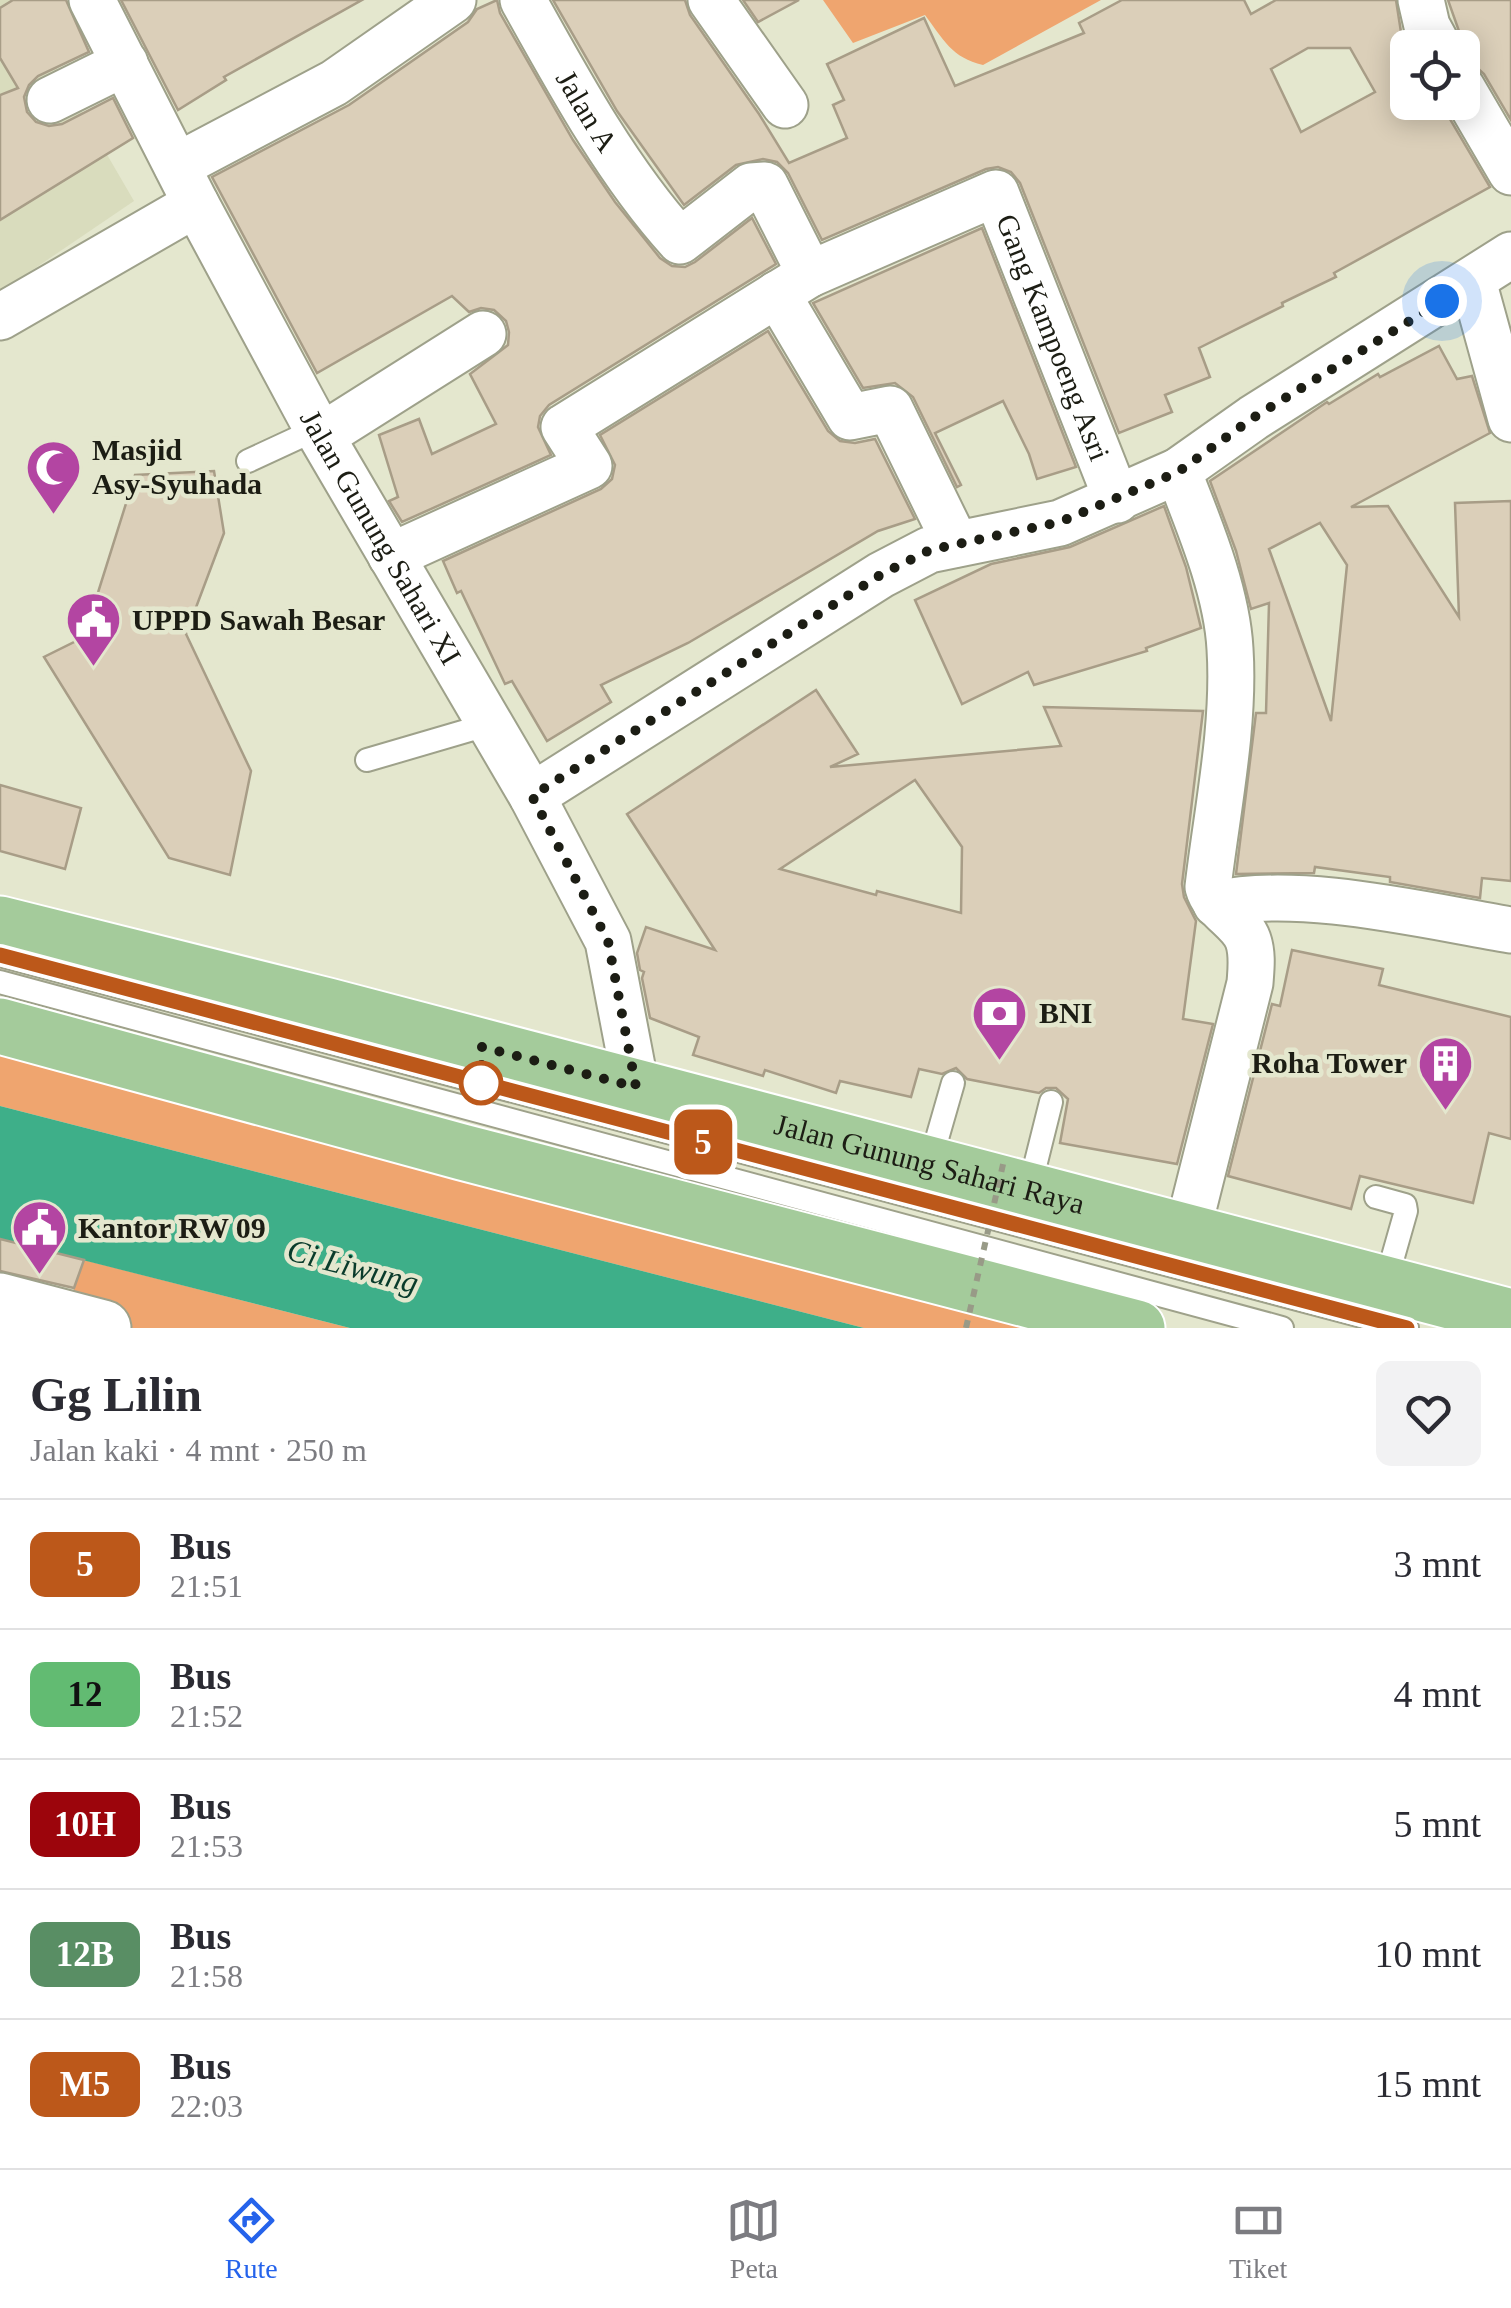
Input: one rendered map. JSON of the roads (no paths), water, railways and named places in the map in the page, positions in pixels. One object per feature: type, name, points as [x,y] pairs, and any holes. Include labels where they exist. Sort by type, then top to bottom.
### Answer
[{"type":"main road","name":"Jalan Gunung Sahari Raya","points":[[0,924],[930,1163],[1017,1175],[1396,1306],[1511,1317]]},
{"type":"main road","points":[[0,1026],[462,1152],[1138,1328]]},
{"type":"street","name":"Jalan Gunung Sahari XI","points":[[92,0],[186,185],[320,432],[532,796],[608,941],[636,1087]]},
{"type":"street","points":[[0,317],[454,0]]},
{"type":"street","name":"Jalan A","points":[[523,0],[565,74],[659,218],[680,241],[751,186],[764,185],[794,284]]},
{"type":"street","points":[[711,0],[784,104]]},
{"type":"street","points":[[1421,0],[1428,30]]},
{"type":"street","points":[[50,100],[125,62]]},
{"type":"street","points":[[1480,119],[1511,172]]},
{"type":"street","name":"Gang Kampoeng Asri","points":[[794,284],[996,192],[1117,500]]},
{"type":"street","points":[[532,796],[882,574],[930,550],[1060,522],[1178,472],[1253,418],[1511,256]]},
{"type":"street","points":[[1473,281],[1511,418]]},
{"type":"street","points":[[391,556],[589,466],[564,427],[794,284],[850,416],[890,409],[956,544]]},
{"type":"street","points":[[320,432],[483,334]]},
{"type":"street","points":[[1178,472],[1210,552],[1230,645],[1230,696],[1208,887],[1216,904],[1248,936],[1252,958],[1250,983],[1187,1233]]},
{"type":"street","points":[[1216,904],[1239,898],[1367,906],[1511,930]]},
{"type":"street","points":[[34,1315],[103,1328]]},
{"type":"lane","points":[[248,460],[320,432]]},
{"type":"lane","points":[[367,760],[490,724]]},
{"type":"lane","points":[[0,956],[1396,1306],[1406,1210],[1399,1202],[1376,1197]]},
{"type":"lane","points":[[0,982],[1282,1328]]},
{"type":"lane","points":[[930,1163],[952,1082]]},
{"type":"lane","points":[[1017,1175],[1051,1102]]},
{"type":"water","name":"Ci Liwung","points":[[0,1106],[864,1328],[350,1328],[0,1239]]},
{"type":"place","name":"Masjid Asy-Syuhada","points":[[53,516]]},
{"type":"place","name":"UPPD Sawah Besar","points":[[93,669]]},
{"type":"place","name":"BNI","points":[[1000,1062]]},
{"type":"place","name":"Roha Tower","points":[[1446,1112]]},
{"type":"place","name":"Kantor RW 09","points":[[39,1277]]}]
